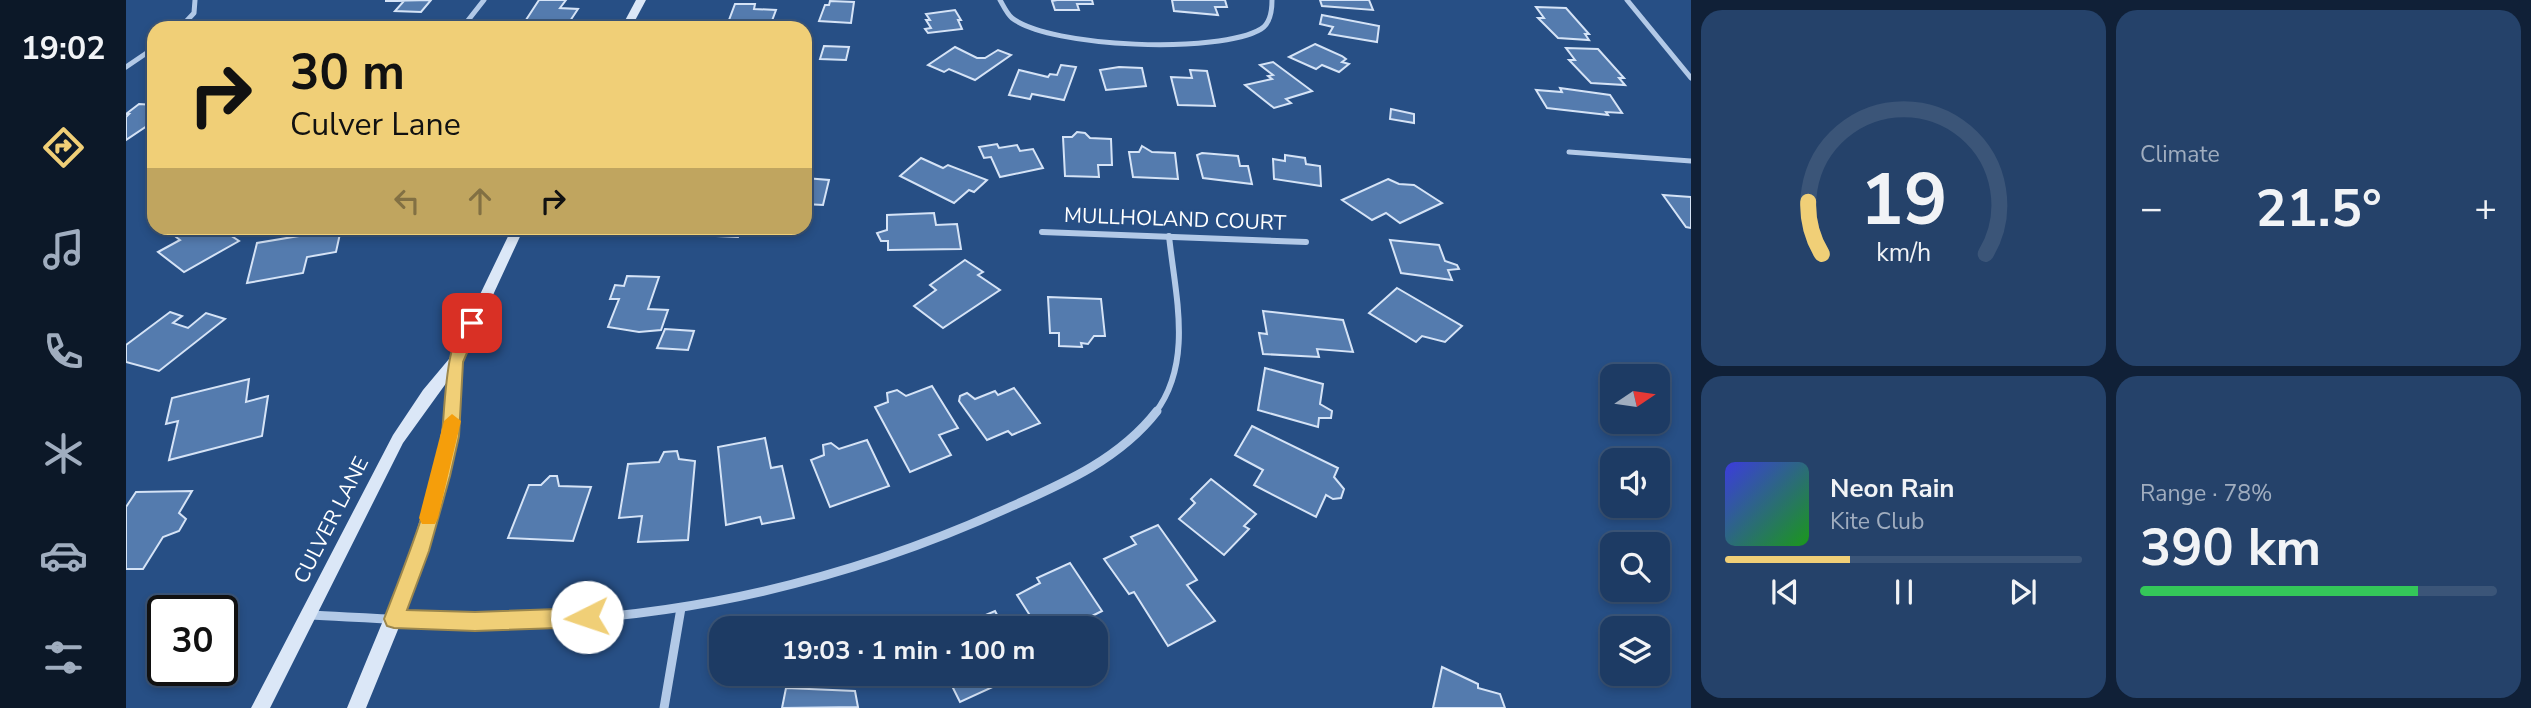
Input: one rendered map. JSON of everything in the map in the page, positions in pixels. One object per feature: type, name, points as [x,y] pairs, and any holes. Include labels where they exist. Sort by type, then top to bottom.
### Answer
[{"type":"street","points":[[188,21],[197,8],[195,0]]},
{"type":"street","points":[[468,21],[484,0]]},
{"type":"street","points":[[630,21],[641,0]]},
{"type":"street","points":[[1000,0],[1007,15],[1018,23],[1048,36],[1096,41],[1210,43],[1246,37],[1260,30],[1268,23],[1272,0]]},
{"type":"street","points":[[1628,0],[1691,78]]},
{"type":"street","points":[[126,67],[147,53]]},
{"type":"street","points":[[1569,152],[1691,161]]},
{"type":"street","name":"MULLHOLAND COURT","points":[[1042,232],[1306,242]]},
{"type":"street","name":"CULVER LANE","points":[[260,708],[398,439],[428,394],[455,362],[515,235]]},
{"type":"street","points":[[307,615],[394,619],[563,620],[681,608],[751,595],[887,558],[982,522],[1108,458],[1136,436],[1160,408],[1172,384],[1180,353],[1169,236]]},
{"type":"street","name":"CULVER LANE","points":[[356,708],[394,619],[419,551],[451,436],[455,362]]},
{"type":"street","points":[[664,708],[681,608]]},
{"type":"building","points":[[431,0],[421,12],[395,11],[404,1],[385,1]]},
{"type":"building","points":[[539,0],[566,0],[560,8],[578,9],[570,21],[525,21]]},
{"type":"building","points":[[1092,0],[1093,4],[1077,4],[1079,10],[1055,10],[1052,1]]},
{"type":"building","points":[[1172,0],[1225,0],[1227,7],[1215,7],[1218,15],[1174,11]]},
{"type":"building","points":[[1320,0],[1369,0],[1373,10],[1322,6]]},
{"type":"building","points":[[830,1],[854,2],[851,23],[819,21],[825,5],[829,5]]},
{"type":"building","points":[[735,4],[755,4],[754,9],[776,10],[772,21],[729,21]]},
{"type":"building","points":[[1536,7],[1566,8],[1589,34],[1585,34],[1589,40],[1558,38],[1538,18],[1544,18]]},
{"type":"building","points":[[955,10],[961,20],[958,20],[962,29],[928,33],[925,29],[931,28],[926,14]]},
{"type":"building","points":[[1322,15],[1379,26],[1377,42],[1329,34],[1333,27],[1320,24]]},
{"type":"building","points":[[1315,44],[1342,56],[1346,59],[1342,62],[1349,64],[1339,72],[1322,65],[1316,69],[1289,57]]},
{"type":"building","points":[[824,46],[849,47],[846,60],[820,59]]},
{"type":"building","points":[[955,47],[977,58],[985,58],[998,50],[1011,55],[975,80],[949,69],[944,72],[928,65]]},
{"type":"building","points":[[1566,48],[1598,49],[1624,78],[1619,78],[1625,85],[1591,83],[1569,60],[1575,60]]},
{"type":"building","points":[[1273,62],[1312,91],[1286,99],[1291,103],[1274,108],[1245,85],[1272,79],[1268,76],[1273,75],[1260,65]]},
{"type":"building","points":[[1061,65],[1076,67],[1064,100],[1032,94],[1030,99],[1009,95],[1019,70],[1048,77],[1050,74],[1057,75]]},
{"type":"building","points":[[1142,68],[1146,86],[1106,90],[1100,70]]},
{"type":"building","points":[[1190,70],[1207,71],[1215,106],[1178,105],[1171,77],[1192,78]]},
{"type":"building","points":[[1560,88],[1610,95],[1622,113],[1606,112],[1608,115],[1547,108],[1536,90],[1562,92]]},
{"type":"building","points":[[139,104],[147,105],[147,126],[126,140],[126,117],[129,114],[126,114]]},
{"type":"building","points":[[1391,109],[1414,114],[1414,123],[1390,119]]},
{"type":"building","points":[[1077,132],[1085,133],[1090,138],[1111,139],[1112,165],[1098,165],[1099,177],[1065,176],[1063,137],[1072,137]]},
{"type":"building","points":[[997,144],[999,148],[1017,145],[1020,151],[1033,149],[1043,168],[1000,177],[991,157],[984,158],[979,147]]},
{"type":"building","points":[[1142,146],[1152,152],[1175,153],[1178,179],[1133,177],[1129,152],[1139,152]]},
{"type":"building","points":[[1202,153],[1238,156],[1240,166],[1248,166],[1252,184],[1203,178],[1197,155]]},
{"type":"building","points":[[1285,155],[1305,158],[1306,164],[1320,166],[1321,186],[1274,179],[1273,159],[1285,161]]},
{"type":"building","points":[[921,158],[943,168],[948,165],[987,180],[974,192],[969,190],[954,203],[900,176]]},
{"type":"building","points":[[812,179],[829,180],[823,205],[812,204]]},
{"type":"building","points":[[1388,179],[1399,184],[1414,185],[1442,203],[1400,223],[1386,213],[1372,220],[1342,200]]},
{"type":"building","points":[[1663,195],[1691,197],[1691,228],[1686,227]]},
{"type":"building","points":[[934,213],[936,225],[957,224],[961,249],[888,250],[888,241],[881,241],[877,233],[887,230],[887,215]]},
{"type":"building","points":[[174,235],[230,235],[239,241],[184,272],[158,252],[180,240]]},
{"type":"building","points":[[305,235],[340,235],[336,252],[307,257],[303,273],[247,283],[257,243]]},
{"type":"building","points":[[694,235],[739,235],[738,237]]},
{"type":"building","points":[[1390,240],[1439,245],[1445,261],[1457,265],[1459,269],[1448,270],[1452,280],[1401,273]]},
{"type":"building","points":[[965,260],[983,272],[978,275],[1000,290],[943,328],[914,306],[936,290],[930,285]]},
{"type":"building","points":[[627,276],[659,277],[648,309],[668,310],[661,330],[639,332],[608,327],[619,299],[610,299],[615,285],[624,286]]},
{"type":"building","points":[[1397,288],[1462,326],[1445,342],[1422,336],[1416,342],[1369,313]]},
{"type":"building","points":[[1048,297],[1101,299],[1105,336],[1094,336],[1088,344],[1081,343],[1082,347],[1059,346],[1059,333],[1050,333]]},
{"type":"building","points":[[1263,311],[1343,320],[1353,352],[1317,349],[1319,357],[1263,354],[1259,333],[1267,334]]},
{"type":"building","points":[[170,312],[182,316],[173,323],[188,328],[206,313],[225,319],[159,371],[126,362],[126,345]]},
{"type":"building","points":[[665,329],[694,331],[688,350],[657,348]]},
{"type":"building","points":[[1265,368],[1323,384],[1320,404],[1332,411],[1331,418],[1319,418],[1318,427],[1258,410]]},
{"type":"building","points":[[249,379],[246,402],[268,396],[262,436],[169,460],[178,421],[166,424],[172,398]]},
{"type":"building","points":[[932,386],[958,428],[939,435],[951,455],[910,472],[875,407],[888,402],[887,393],[897,390],[906,396]]},
{"type":"building","points":[[1014,388],[1040,423],[1012,435],[1008,431],[987,440],[959,401],[960,396],[967,393],[975,399],[995,391],[998,395]]},
{"type":"building","points":[[1252,426],[1338,468],[1334,477],[1344,489],[1341,498],[1333,499],[1326,495],[1316,517],[1254,485],[1263,470],[1235,455]]},
{"type":"building","points":[[765,438],[771,468],[782,466],[794,518],[762,524],[760,517],[726,525],[718,447]]},
{"type":"building","points":[[867,440],[889,486],[830,507],[811,460],[824,455],[823,445],[831,443],[839,449]]},
{"type":"building","points":[[677,451],[679,459],[695,461],[688,540],[638,542],[642,516],[619,518],[628,464],[659,462],[664,452]]},
{"type":"building","points":[[550,476],[557,476],[559,486],[591,487],[573,541],[508,538],[529,485],[541,485]]},
{"type":"building","points":[[1211,479],[1256,514],[1244,526],[1249,529],[1224,555],[1179,519],[1195,503],[1191,499]]},
{"type":"building","points":[[192,491],[179,513],[186,519],[179,531],[163,537],[143,569],[126,569],[126,507],[136,492]]},
{"type":"building","points":[[1158,525],[1197,580],[1187,585],[1215,621],[1168,646],[1134,592],[1129,594],[1104,559],[1136,544],[1131,537]]},
{"type":"building","points":[[1070,563],[1102,611],[1092,616],[1030,616],[1017,595],[1040,583],[1037,578]]},
{"type":"building","points":[[995,611],[998,616],[983,616]]},
{"type":"building","points":[[1442,667],[1478,684],[1478,688],[1500,694],[1505,708],[1433,708]]},
{"type":"building","points":[[952,686],[995,686],[960,702]]},
{"type":"building","points":[[786,688],[855,691],[858,707],[782,708]]},
{"type":"slow traffic","points":[[429,518],[451,436],[452,421]]},
{"type":"route","points":[[472,323],[455,362],[451,436],[441,476],[419,551],[394,619],[475,621],[563,620],[587,617]]}]
